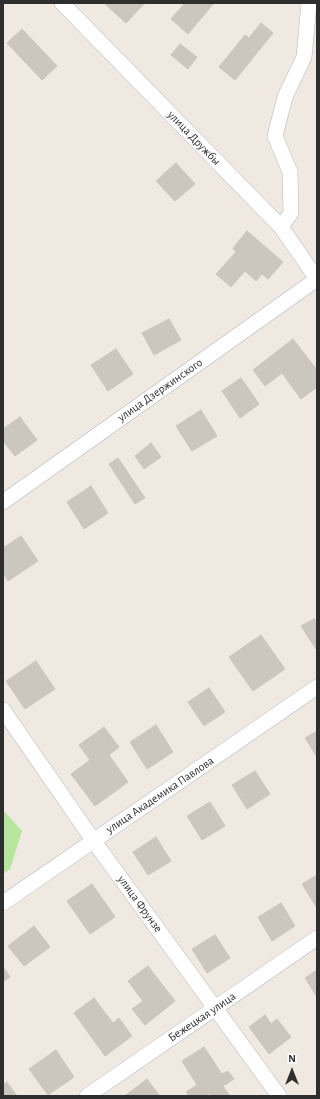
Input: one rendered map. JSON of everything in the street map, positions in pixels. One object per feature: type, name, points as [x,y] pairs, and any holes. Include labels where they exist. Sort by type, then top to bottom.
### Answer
[{"type":"street","name":"улица Дружбы","points":[[62,3],[281,227],[317,279]]},
{"type":"street","points":[[281,227],[291,213],[290,172],[275,136],[285,97],[304,57],[310,3]]},
{"type":"street","name":"улица Дзержинского","points":[[3,502],[317,279]]},
{"type":"street","name":"улица Академика Павлова","points":[[3,903],[317,687]]},
{"type":"street","name":"улица Фрунзе","points":[[3,710],[93,840],[279,1096]]},
{"type":"street","name":"Бежецкая улица","points":[[87,1096],[317,938]]},
{"type":"green space","points":[[3,810],[22,831],[10,869],[3,874]]},
{"type":"building","points":[[104,3],[145,3],[126,23]]},
{"type":"building","points":[[185,3],[214,3],[188,34],[171,19]]},
{"type":"building","points":[[261,23],[273,33],[235,80],[219,67],[245,35],[249,38]]},
{"type":"building","points":[[22,29],[57,66],[42,80],[7,43]]},
{"type":"building","points":[[180,44],[197,57],[188,69],[171,55]]},
{"type":"building","points":[[176,163],[195,184],[175,201],[156,181]]},
{"type":"building","points":[[247,231],[283,262],[268,279],[262,274],[256,281],[245,271],[231,287],[216,274],[236,252],[233,248]]},
{"type":"building","points":[[169,319],[181,340],[154,355],[142,333]]},
{"type":"building","points":[[293,339],[317,370],[317,387],[301,399],[282,373],[265,386],[253,370]]},
{"type":"building","points":[[116,349],[133,374],[108,391],[91,365]]},
{"type":"building","points":[[241,378],[259,404],[240,418],[222,391]]},
{"type":"building","points":[[201,410],[217,436],[192,451],[176,426]]},
{"type":"building","points":[[20,417],[37,440],[15,456],[3,441],[3,429]]},
{"type":"building","points":[[151,443],[161,457],[144,469],[135,456]]},
{"type":"building","points":[[118,458],[145,498],[135,504],[109,464]]},
{"type":"building","points":[[91,486],[108,513],[84,529],[67,502]]},
{"type":"building","points":[[21,536],[38,561],[8,581],[3,573],[3,548]]},
{"type":"building","points":[[314,619],[317,623],[316,649],[301,626]]},
{"type":"building","points":[[261,635],[285,669],[253,691],[229,657]]},
{"type":"building","points":[[36,661],[55,689],[25,709],[6,681]]},
{"type":"building","points":[[209,688],[225,712],[204,726],[188,702]]},
{"type":"building","points":[[156,725],[173,752],[147,769],[130,742]]},
{"type":"building","points":[[104,727],[119,747],[109,755],[128,782],[95,806],[71,774],[90,760],[79,745]]},
{"type":"building","points":[[317,731],[317,757],[305,738]]},
{"type":"building","points":[[255,771],[270,794],[247,809],[232,785]]},
{"type":"building","points":[[210,802],[225,826],[202,840],[187,816]]},
{"type":"building","points":[[156,837],[171,861],[148,875],[133,852]]},
{"type":"building","points":[[317,875],[317,908],[302,884]]},
{"type":"building","points":[[92,884],[115,917],[90,934],[67,901]]},
{"type":"building","points":[[281,903],[295,926],[272,941],[258,917]]},
{"type":"building","points":[[34,926],[50,947],[24,966],[8,946]]},
{"type":"building","points":[[215,935],[230,958],[207,973],[192,949]]},
{"type":"building","points":[[148,966],[175,1001],[145,1025],[132,1009],[143,1001],[128,981]]},
{"type":"building","points":[[3,967],[10,977],[3,982]]},
{"type":"building","points":[[317,970],[317,997],[305,978]]},
{"type":"building","points":[[94,998],[113,1023],[119,1018],[132,1036],[105,1056],[74,1013]]},
{"type":"building","points":[[265,1015],[271,1024],[277,1019],[291,1037],[269,1054],[249,1027]]},
{"type":"building","points":[[204,1047],[222,1074],[228,1071],[234,1079],[223,1086],[230,1096],[211,1096],[209,1093],[205,1096],[189,1096],[186,1092],[197,1085],[182,1061]]},
{"type":"building","points":[[56,1050],[74,1077],[48,1095],[29,1069]]},
{"type":"building","points":[[147,1079],[160,1096],[126,1095]]},
{"type":"building","points":[[7,1082],[17,1096],[3,1096],[3,1085]]}]
